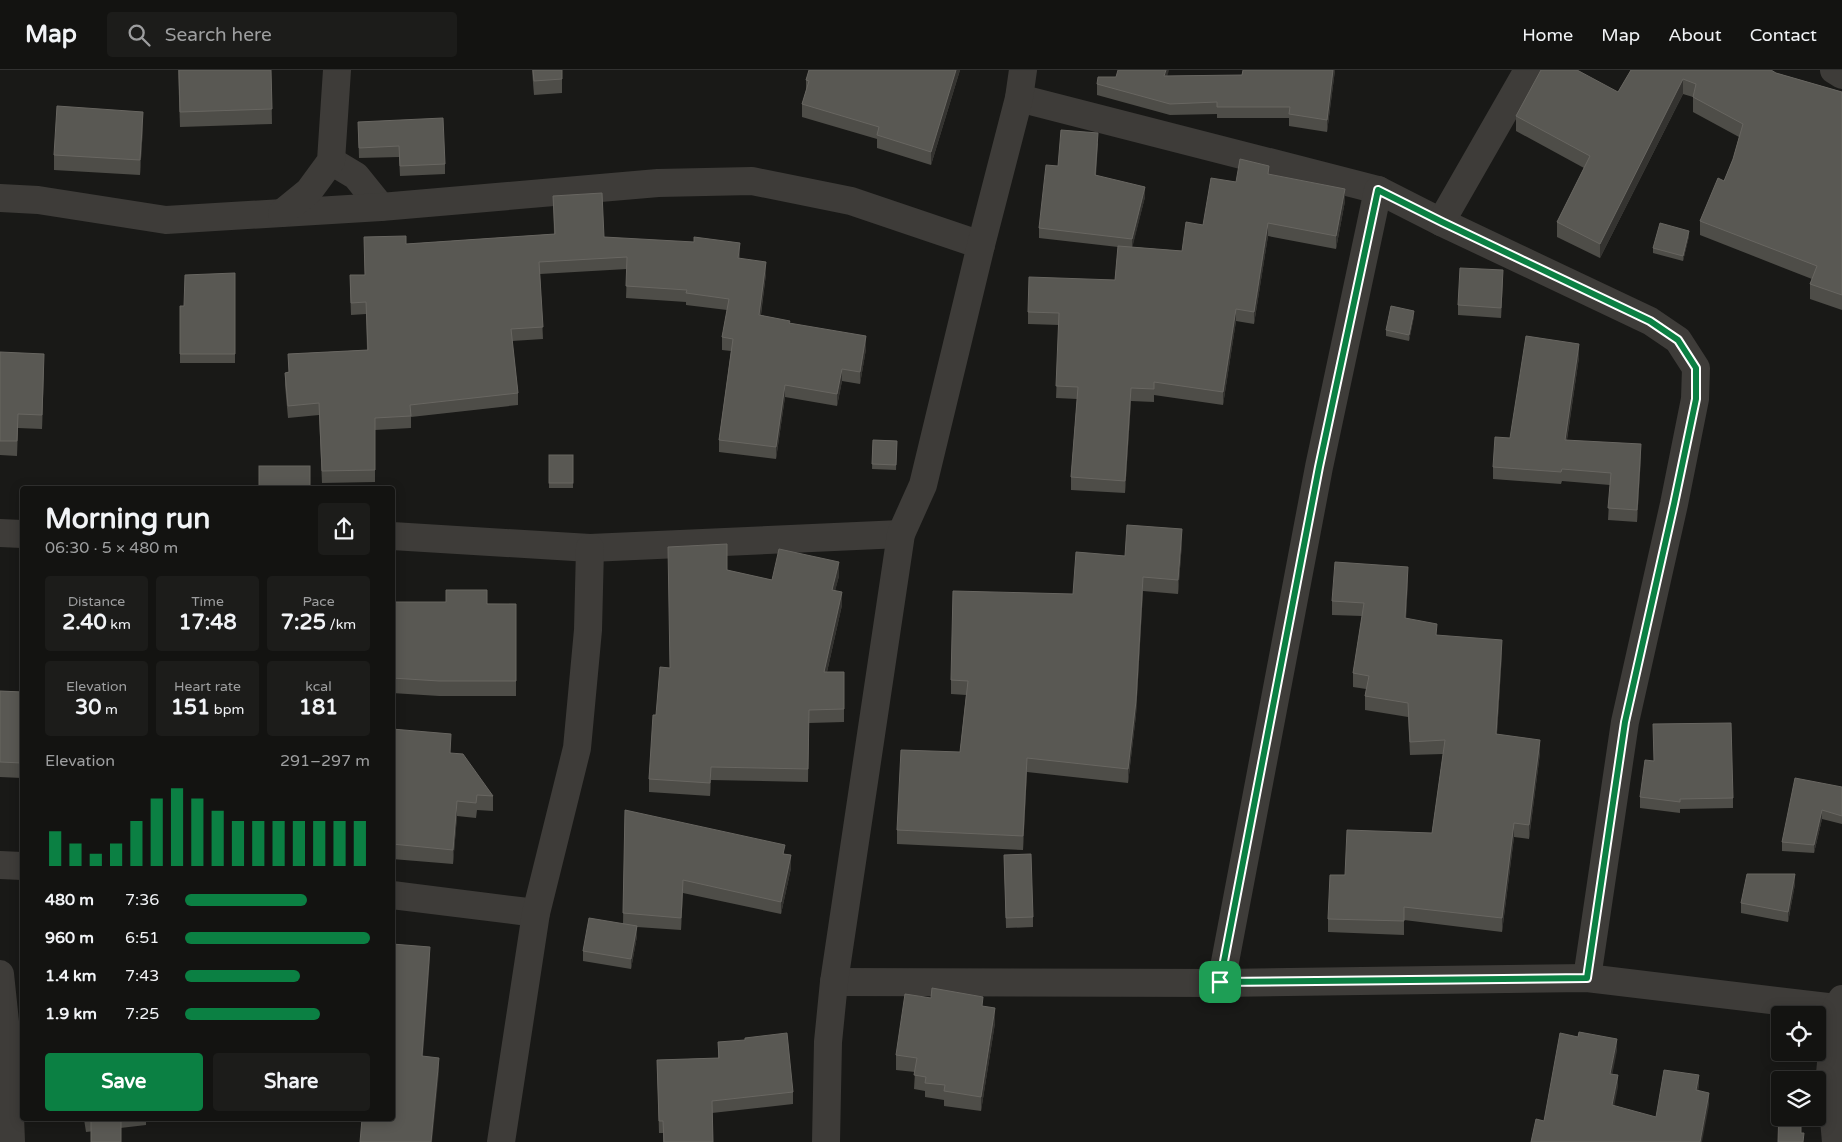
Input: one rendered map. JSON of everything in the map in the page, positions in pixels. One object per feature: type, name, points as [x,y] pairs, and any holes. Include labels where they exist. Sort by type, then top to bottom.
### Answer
[{"type":"street","points":[[282,213],[309,191],[332,161],[337,70]]},
{"type":"street","points":[[826,1142],[828,1042],[834,982],[901,534],[923,485],[1019,98],[1023,70]]},
{"type":"street","points":[[1442,222],[1528,70]]},
{"type":"street","points":[[1834,70],[1842,75]]},
{"type":"street","points":[[1019,98],[1378,190],[1650,321],[1678,340],[1696,368],[1696,399],[1625,722],[1587,978]]},
{"type":"street","points":[[332,161],[356,176],[381,207]]},
{"type":"street","points":[[0,198],[38,200],[166,220],[381,207],[658,183],[752,181],[850,201],[981,245]]},
{"type":"street","points":[[1220,982],[1319,467],[1378,190]]},
{"type":"street","points":[[0,533],[20,534]]},
{"type":"street","points":[[395,536],[590,548],[901,534]]},
{"type":"street","points":[[501,1142],[536,913],[577,748],[588,630],[590,548]]},
{"type":"street","points":[[0,865],[20,866]]},
{"type":"street","points":[[395,895],[536,913]]},
{"type":"street","points":[[0,974],[7,1041],[11,1142]]},
{"type":"street","points":[[834,982],[1220,982],[1587,978],[1839,1004],[1830,1074],[1836,1142]]},
{"type":"building","points":[[179,70],[271,70],[272,109],[180,112]]},
{"type":"building","points":[[533,70],[562,70],[562,79],[534,81]]},
{"type":"building","points":[[809,70],[956,70],[931,152],[877,135],[879,127],[802,104],[809,81],[806,80]]},
{"type":"building","points":[[1118,70],[1166,70],[1164,76],[1242,75],[1243,70],[1333,70],[1327,120],[1289,114],[1290,107],[1217,107],[1217,102],[1170,104],[1097,84],[1098,77],[1116,77]]},
{"type":"building","points":[[1541,70],[1577,70],[1618,92],[1631,70],[1771,70],[1842,92],[1842,295],[1810,284],[1817,266],[1700,221],[1718,178],[1724,181],[1733,159],[1743,124],[1693,97],[1696,84],[1683,79],[1600,244],[1557,222],[1590,156],[1516,116]]},
{"type":"building","points":[[57,106],[143,112],[140,160],[54,155]]},
{"type":"building","points":[[443,118],[445,164],[400,166],[399,146],[359,148],[358,122]]},
{"type":"building","points":[[1061,130],[1098,133],[1095,175],[1145,187],[1132,239],[1039,228],[1046,165],[1058,166]]},
{"type":"building","points":[[1240,159],[1269,166],[1268,174],[1345,189],[1336,236],[1268,223],[1254,312],[1236,309],[1223,392],[1154,382],[1154,389],[1131,388],[1125,481],[1071,477],[1078,387],[1056,386],[1059,313],[1028,312],[1029,277],[1115,280],[1118,246],[1182,251],[1186,222],[1203,225],[1211,178],[1236,182]]},
{"type":"building","points":[[602,193],[604,237],[694,242],[694,237],[740,243],[738,258],[766,262],[759,315],[790,321],[789,323],[866,336],[860,372],[842,369],[837,394],[785,385],[776,447],[719,440],[733,339],[722,337],[729,299],[686,293],[687,290],[626,286],[627,257],[539,262],[543,327],[511,329],[518,393],[410,405],[411,416],[375,418],[375,470],[322,471],[319,403],[288,406],[285,373],[289,372],[288,354],[368,350],[366,302],[351,303],[350,275],[365,275],[364,237],[406,236],[406,244],[555,234],[553,196]]},
{"type":"building","points":[[1660,223],[1689,231],[1683,256],[1653,248]]},
{"type":"building","points":[[1460,268],[1503,270],[1501,308],[1458,305]]},
{"type":"building","points":[[235,273],[235,354],[180,354],[180,306],[184,306],[185,275]]},
{"type":"building","points":[[1391,306],[1414,311],[1409,335],[1386,330]]},
{"type":"building","points":[[1526,336],[1579,344],[1565,440],[1641,444],[1637,510],[1608,508],[1611,473],[1562,469],[1561,472],[1493,467],[1495,437],[1510,438]]},
{"type":"building","points":[[0,352],[44,354],[42,415],[18,414],[17,441],[0,441]]},
{"type":"building","points":[[873,440],[897,441],[896,465],[872,464]]},
{"type":"building","points":[[549,455],[573,455],[573,483],[549,483]]},
{"type":"building","points":[[259,466],[310,466],[310,486],[259,486]]},
{"type":"building","points":[[1127,525],[1182,529],[1178,580],[1143,577],[1136,701],[1128,769],[1027,758],[1023,836],[897,830],[901,750],[960,752],[968,681],[951,680],[953,591],[1073,594],[1076,552],[1125,556]]},
{"type":"building","points":[[727,544],[727,570],[772,580],[779,549],[839,562],[832,590],[842,592],[824,672],[844,672],[844,709],[809,710],[808,769],[711,767],[710,783],[649,779],[653,715],[656,715],[660,667],[670,668],[668,547]]},
{"type":"building","points":[[1335,562],[1408,567],[1405,618],[1437,624],[1436,635],[1502,640],[1496,734],[1540,740],[1529,825],[1514,823],[1502,918],[1404,907],[1404,921],[1328,919],[1330,875],[1345,875],[1347,830],[1432,833],[1445,740],[1410,742],[1408,703],[1365,696],[1369,676],[1353,673],[1364,603],[1332,601]]},
{"type":"building","points":[[446,590],[487,590],[487,604],[516,604],[516,681],[439,681],[395,678],[395,602],[446,602]]},
{"type":"building","points":[[0,691],[20,692],[20,763],[0,762]]},
{"type":"building","points":[[1731,723],[1733,798],[1680,799],[1680,802],[1640,797],[1645,760],[1654,761],[1653,724]]},
{"type":"building","points":[[395,729],[451,734],[450,753],[463,754],[493,796],[477,795],[476,803],[457,801],[453,850],[395,844]]},
{"type":"building","points":[[1795,778],[1842,787],[1842,816],[1822,810],[1814,845],[1782,842]]},
{"type":"building","points":[[625,810],[785,845],[783,854],[791,855],[781,902],[683,880],[681,918],[623,913]]},
{"type":"building","points":[[1031,854],[1033,917],[1006,918],[1004,855]]},
{"type":"building","points":[[1747,874],[1795,874],[1788,912],[1741,903]]},
{"type":"building","points":[[589,918],[637,926],[631,959],[583,951]]},
{"type":"building","points":[[395,944],[430,947],[422,1056],[439,1058],[431,1142],[360,1142],[362,1121],[395,1121]]},
{"type":"building","points":[[932,988],[983,997],[982,1006],[995,1008],[981,1097],[944,1091],[945,1085],[925,1083],[926,1077],[914,1075],[917,1058],[896,1055],[905,994],[931,998]]},
{"type":"building","points":[[1579,1032],[1617,1039],[1610,1074],[1618,1075],[1612,1105],[1656,1117],[1664,1070],[1699,1075],[1696,1090],[1709,1093],[1700,1142],[1531,1142],[1536,1119],[1544,1121],[1560,1033],[1578,1037]]},
{"type":"building","points":[[787,1033],[793,1092],[712,1101],[713,1142],[664,1142],[663,1121],[659,1121],[657,1060],[719,1058],[718,1042],[745,1040],[745,1038]]},
{"type":"building","points":[[91,1121],[121,1121],[121,1142],[91,1142]]},
{"type":"building","points":[[1778,1126],[1801,1126],[1801,1133],[1804,1133],[1803,1142],[1778,1142]]},
{"type":"route","points":[[1378,190],[1650,321],[1678,340],[1696,368],[1696,399],[1625,722],[1587,978],[1220,982],[1319,467],[1378,190]]}]
